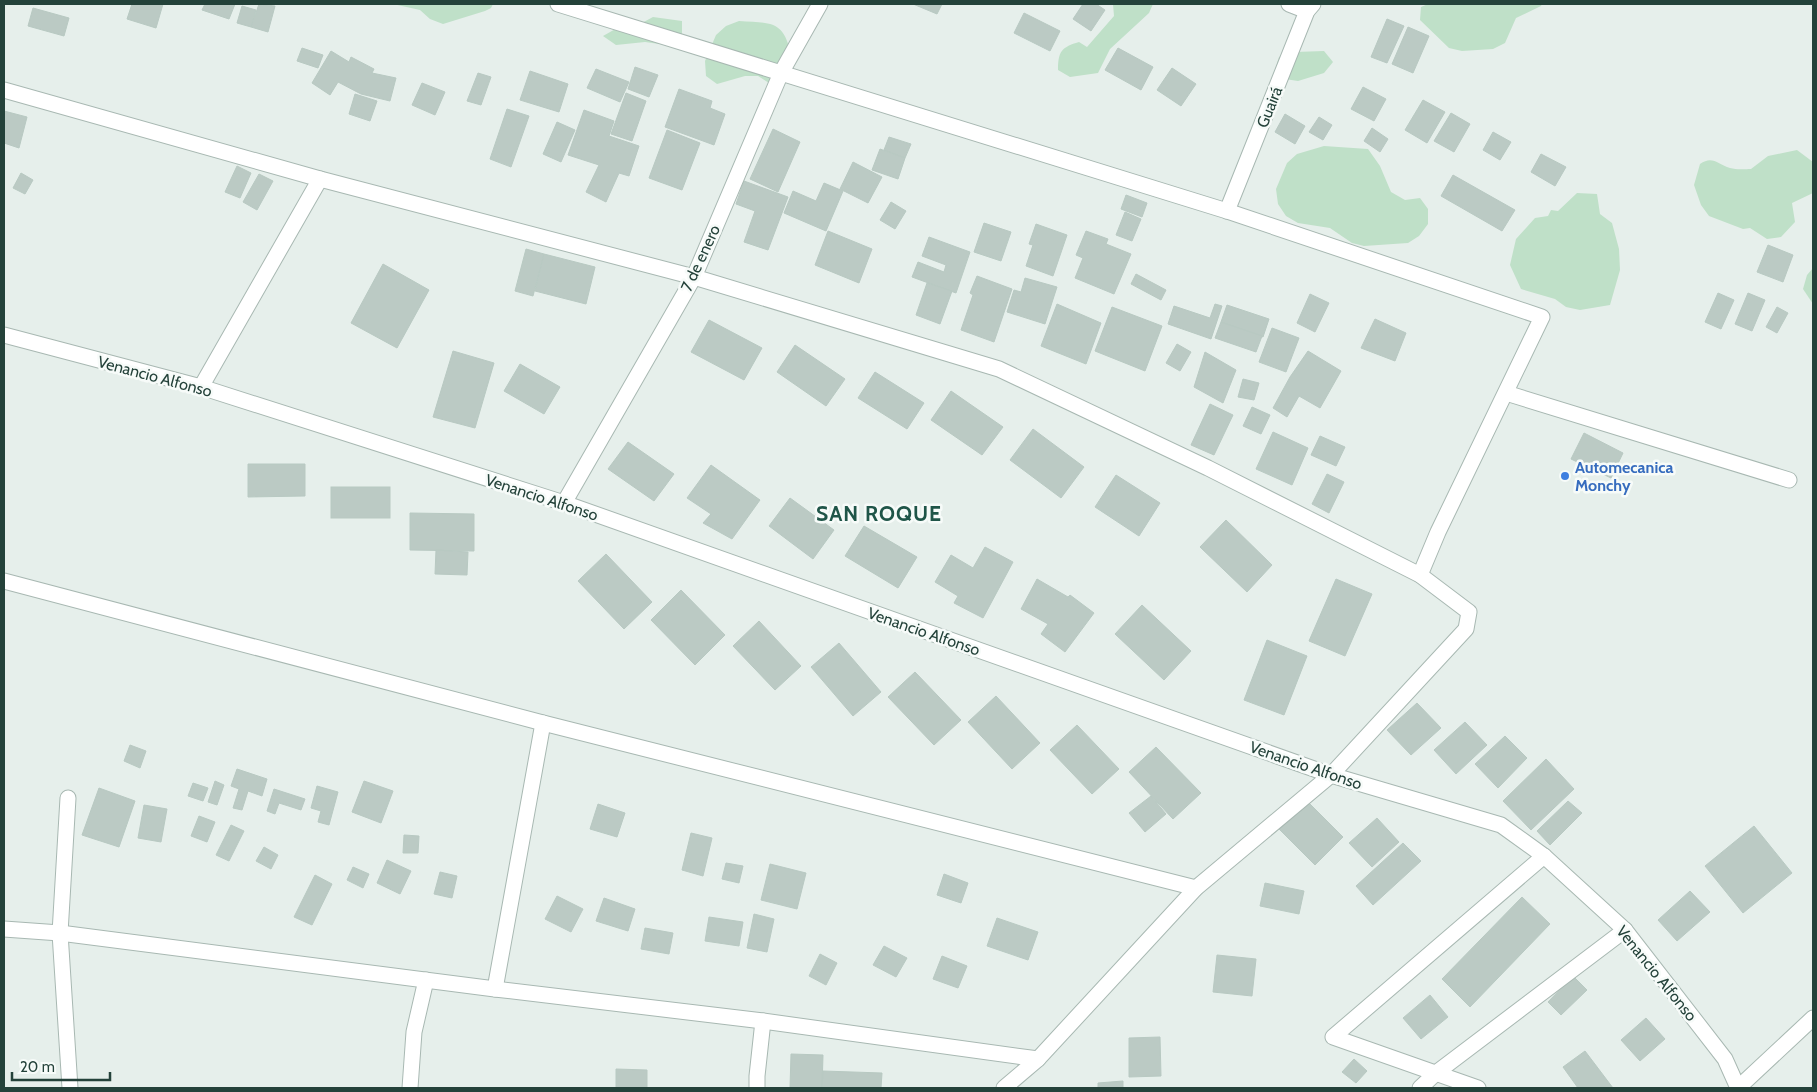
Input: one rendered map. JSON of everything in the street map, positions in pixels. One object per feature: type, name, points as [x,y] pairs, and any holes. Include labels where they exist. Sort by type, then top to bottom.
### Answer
[{"type":"street","points":[[558,4],[1226,211],[1542,317],[1438,532],[1420,575]]},
{"type":"street","name":"7 de enero","points":[[564,503],[694,277],[781,73],[820,4]]},
{"type":"street","points":[[1289,4],[1310,7]]},
{"type":"street","name":"Guairá","points":[[1226,211],[1310,7]]},
{"type":"street","points":[[4,90],[320,179],[694,277],[999,369],[1208,468],[1420,575],[1469,612],[1466,629],[1331,775],[1196,888],[1038,1059],[1004,1088]]},
{"type":"street","points":[[201,387],[320,179]]},
{"type":"street","name":"Venancio Alfonso","points":[[4,335],[201,387],[564,503],[1331,775],[1501,825],[1544,856],[1625,930],[1725,1059],[1738,1088]]},
{"type":"street","points":[[1506,393],[1789,480]]},
{"type":"street","points":[[4,581],[543,723],[1196,888]]},
{"type":"street","points":[[495,989],[543,723]]},
{"type":"street","points":[[68,798],[60,933],[70,1088]]},
{"type":"street","points":[[1478,1088],[1333,1036],[1544,856]]},
{"type":"street","points":[[4,929],[60,933],[762,1021],[1038,1059]]},
{"type":"street","points":[[1420,1088],[1436,1073],[1625,930]]},
{"type":"street","points":[[410,1088],[414,1032],[426,980]]},
{"type":"street","points":[[1738,1088],[1813,1018]]},
{"type":"street","points":[[757,1088],[762,1021]]},
{"type":"green space","points":[[393,4],[493,4],[491,8],[485,11],[443,24],[430,19],[420,10]]},
{"type":"green space","points":[[1113,4],[1153,4],[1149,13],[1110,49],[1098,73],[1070,77],[1058,70],[1062,51],[1079,42],[1087,47],[1114,16]]},
{"type":"green space","points":[[1428,4],[1542,4],[1516,18],[1505,43],[1493,49],[1462,51],[1449,48],[1420,20],[1421,7]]},
{"type":"green space","points":[[653,17],[682,21],[682,35],[674,46],[645,42],[616,45],[603,36],[626,23],[640,24]]},
{"type":"green space","points":[[739,21],[768,23],[780,29],[784,35],[791,55],[769,83],[758,76],[745,76],[717,84],[706,76],[705,61],[716,35],[726,26]]},
{"type":"green space","points":[[1324,51],[1333,62],[1324,73],[1298,81],[1285,79],[1275,70],[1279,57],[1295,52]]},
{"type":"green space","points":[[1324,146],[1368,149],[1380,166],[1391,192],[1405,200],[1420,198],[1428,209],[1428,224],[1419,236],[1408,243],[1364,246],[1352,243],[1330,228],[1298,223],[1286,216],[1278,204],[1276,189],[1287,163],[1297,154]]},
{"type":"green space","points":[[1797,150],[1813,162],[1813,193],[1792,203],[1795,222],[1781,237],[1767,239],[1750,228],[1743,229],[1709,216],[1701,205],[1694,185],[1700,164],[1704,161],[1712,160],[1733,169],[1751,169],[1768,156]]},
{"type":"green space","points":[[1577,193],[1597,194],[1600,214],[1612,223],[1619,249],[1620,270],[1610,305],[1580,310],[1566,307],[1555,299],[1521,289],[1510,265],[1516,239],[1535,218],[1548,216],[1551,210],[1558,211]]},
{"type":"green space","points":[[1813,268],[1813,304],[1803,289],[1807,275]]},
{"type":"building","points":[[132,4],[163,4],[156,28],[127,19]]},
{"type":"building","points":[[205,4],[235,4],[229,19],[202,10]]},
{"type":"building","points":[[259,4],[275,6],[268,32],[251,27]]},
{"type":"building","points":[[913,4],[942,4],[937,14]]},
{"type":"building","points":[[1083,4],[1096,4],[1105,10],[1091,31],[1073,19]]},
{"type":"building","points":[[242,6],[256,10],[251,27],[237,23]]},
{"type":"building","points":[[33,8],[69,18],[64,36],[28,26]]},
{"type":"building","points":[[1024,13],[1060,31],[1050,51],[1014,33]]},
{"type":"building","points":[[1387,19],[1404,26],[1387,63],[1371,57]]},
{"type":"building","points":[[1408,27],[1429,36],[1413,73],[1392,64]]},
{"type":"building","points":[[302,48],[323,55],[318,68],[297,61]]},
{"type":"building","points":[[1118,48],[1153,67],[1141,90],[1105,70]]},
{"type":"building","points":[[331,51],[349,62],[351,57],[374,69],[372,73],[396,78],[390,101],[361,94],[338,82],[330,95],[312,83]]},
{"type":"building","points":[[635,67],[658,75],[649,97],[628,89]]},
{"type":"building","points":[[1172,68],[1196,84],[1181,106],[1157,90]]},
{"type":"building","points":[[596,69],[629,82],[620,102],[587,88]]},
{"type":"building","points":[[530,71],[568,84],[559,112],[520,100]]},
{"type":"building","points":[[478,73],[491,77],[481,105],[467,101]]},
{"type":"building","points":[[422,83],[445,92],[435,115],[412,105]]},
{"type":"building","points":[[1363,87],[1386,99],[1374,121],[1351,109]]},
{"type":"building","points":[[679,89],[712,101],[710,108],[725,114],[714,145],[665,127]]},
{"type":"building","points":[[626,93],[646,101],[632,141],[611,134]]},
{"type":"building","points":[[355,94],[377,101],[370,121],[349,114]]},
{"type":"building","points":[[1423,100],[1445,112],[1427,143],[1405,130]]},
{"type":"building","points":[[507,109],[529,116],[511,167],[490,159]]},
{"type":"building","points":[[584,110],[614,121],[609,136],[639,146],[629,176],[619,173],[606,202],[586,192],[599,165],[568,155]]},
{"type":"building","points":[[4,111],[27,117],[19,148],[4,143]]},
{"type":"building","points":[[1451,113],[1470,124],[1454,152],[1434,141]]},
{"type":"building","points":[[1285,114],[1305,126],[1295,144],[1275,132]]},
{"type":"building","points":[[1319,117],[1332,125],[1323,140],[1309,132]]},
{"type":"building","points":[[557,122],[575,130],[561,162],[543,154]]},
{"type":"building","points":[[1372,128],[1388,139],[1380,152],[1364,141]]},
{"type":"building","points":[[773,129],[800,142],[778,192],[750,179]]},
{"type":"building","points":[[667,130],[700,143],[682,190],[649,178]]},
{"type":"building","points":[[1493,132],[1511,142],[1500,160],[1483,150]]},
{"type":"building","points":[[889,137],[911,144],[905,158],[884,150]]},
{"type":"building","points":[[880,149],[905,158],[898,179],[872,170]]},
{"type":"building","points":[[1541,154],[1566,167],[1555,186],[1531,172]]},
{"type":"building","points":[[853,162],[882,177],[868,203],[840,189]]},
{"type":"building","points":[[237,166],[251,173],[240,198],[225,192]]},
{"type":"building","points":[[21,173],[33,180],[25,194],[13,188]]},
{"type":"building","points":[[259,174],[273,181],[257,210],[243,202]]},
{"type":"building","points":[[1453,175],[1515,210],[1502,231],[1441,196]]},
{"type":"building","points":[[744,181],[788,197],[768,250],[744,242],[755,211],[736,204]]},
{"type":"building","points":[[824,183],[843,191],[826,231],[784,213],[793,191],[816,201]]},
{"type":"building","points":[[1126,195],[1147,203],[1142,217],[1121,209]]},
{"type":"building","points":[[891,202],[906,211],[895,229],[880,220]]},
{"type":"building","points":[[1125,212],[1141,219],[1132,241],[1116,235]]},
{"type":"building","points":[[984,223],[1011,232],[1001,261],[974,252]]},
{"type":"building","points":[[1036,224],[1067,235],[1053,276],[1026,266],[1033,245],[1029,244]]},
{"type":"building","points":[[828,231],[872,249],[859,283],[815,265]]},
{"type":"building","points":[[1086,231],[1108,239],[1106,244],[1131,254],[1114,294],[1075,278],[1083,258],[1076,255]]},
{"type":"building","points":[[929,237],[970,252],[956,293],[912,277],[918,262],[944,272],[946,265],[922,256]]},
{"type":"building","points":[[1768,245],[1793,255],[1783,282],[1757,272]]},
{"type":"building","points":[[526,249],[544,254],[533,296],[515,291]]},
{"type":"building","points":[[544,254],[595,267],[586,304],[535,291]]},
{"type":"building","points":[[383,264],[429,290],[397,348],[351,323]]},
{"type":"building","points":[[1136,274],[1166,290],[1161,300],[1131,284]]},
{"type":"building","points":[[977,276],[1012,289],[994,342],[961,330],[973,295],[970,293]]},
{"type":"building","points":[[1025,278],[1057,287],[1045,324],[1007,312],[1014,290],[1021,292]]},
{"type":"building","points":[[927,283],[952,291],[940,324],[916,315]]},
{"type":"building","points":[[1718,293],[1734,300],[1721,329],[1705,322]]},
{"type":"building","points":[[1748,293],[1765,300],[1752,331],[1735,324]]},
{"type":"building","points":[[1310,294],[1329,303],[1315,332],[1297,323]]},
{"type":"building","points":[[1057,304],[1101,323],[1086,364],[1041,346]]},
{"type":"building","points":[[1215,304],[1222,306],[1211,339],[1168,324],[1174,306],[1210,318]]},
{"type":"building","points":[[1227,305],[1269,319],[1263,337],[1221,322]]},
{"type":"building","points":[[1112,307],[1162,326],[1145,371],[1095,351]]},
{"type":"building","points":[[1777,307],[1788,313],[1777,333],[1766,327]]},
{"type":"building","points":[[1375,319],[1406,333],[1395,361],[1361,348]]},
{"type":"building","points":[[709,320],[762,348],[744,380],[691,352]]},
{"type":"building","points":[[1221,322],[1262,336],[1256,352],[1215,338]]},
{"type":"building","points":[[1272,328],[1299,338],[1286,372],[1259,362]]},
{"type":"building","points":[[1177,344],[1191,352],[1180,371],[1166,363]]},
{"type":"building","points":[[795,345],[845,379],[826,406],[777,372]]},
{"type":"building","points":[[453,351],[494,363],[475,428],[433,417]]},
{"type":"building","points":[[1308,351],[1341,371],[1320,408],[1299,396],[1287,417],[1273,408],[1290,377]]},
{"type":"building","points":[[1205,352],[1236,370],[1223,403],[1194,387]]},
{"type":"building","points":[[520,364],[560,387],[544,414],[504,391]]},
{"type":"building","points":[[875,372],[924,403],[907,429],[858,398]]},
{"type":"building","points":[[1243,379],[1259,383],[1254,400],[1238,397]]},
{"type":"building","points":[[951,391],[1003,427],[982,455],[931,420]]},
{"type":"building","points":[[1210,404],[1233,415],[1214,455],[1191,445]]},
{"type":"building","points":[[1252,407],[1270,415],[1261,434],[1243,426]]},
{"type":"building","points":[[1033,429],[1084,467],[1061,498],[1010,460]]},
{"type":"building","points":[[1273,432],[1308,448],[1292,485],[1256,469]]},
{"type":"building","points":[[1584,433],[1623,453],[1611,478],[1571,459]]},
{"type":"building","points":[[1320,436],[1345,447],[1336,466],[1311,455]]},
{"type":"building","points":[[628,442],[674,474],[654,501],[608,469]]},
{"type":"building","points":[[248,464],[305,464],[305,496],[248,497]]},
{"type":"building","points":[[711,465],[760,500],[732,539],[703,523],[711,514],[687,498]]},
{"type":"building","points":[[1327,474],[1344,482],[1329,513],[1312,504]]},
{"type":"building","points":[[1116,475],[1160,503],[1139,536],[1095,507]]},
{"type":"building","points":[[331,487],[390,487],[390,518],[331,518]]},
{"type":"building","points":[[790,498],[834,530],[813,559],[769,526]]},
{"type":"building","points":[[410,513],[474,514],[474,551],[410,550]]},
{"type":"building","points":[[1226,520],[1272,565],[1247,592],[1200,547]]},
{"type":"building","points":[[864,526],[917,557],[898,588],[845,556]]},
{"type":"building","points":[[985,547],[1013,562],[983,618],[954,603],[958,596],[935,582],[951,555],[973,568]]},
{"type":"building","points":[[436,550],[468,552],[467,575],[435,574]]},
{"type":"building","points":[[606,554],[652,602],[624,629],[578,581]]},
{"type":"building","points":[[1037,579],[1068,597],[1070,595],[1094,613],[1065,652],[1041,634],[1048,624],[1021,609]]},
{"type":"building","points":[[1336,579],[1372,594],[1345,656],[1309,641]]},
{"type":"building","points":[[681,590],[725,635],[695,665],[651,620]]},
{"type":"building","points":[[1142,605],[1191,651],[1164,680],[1115,634]]},
{"type":"building","points":[[759,621],[801,666],[775,690],[733,646]]},
{"type":"building","points":[[1267,640],[1307,656],[1284,715],[1244,700]]},
{"type":"building","points":[[839,643],[881,692],[853,716],[811,667]]},
{"type":"building","points":[[915,672],[961,720],[934,745],[888,697]]},
{"type":"building","points":[[996,696],[1040,743],[1012,769],[968,722]]},
{"type":"building","points":[[1417,703],[1441,728],[1411,755],[1387,730]]},
{"type":"building","points":[[1465,722],[1487,745],[1456,774],[1434,750]]},
{"type":"building","points":[[1077,725],[1119,769],[1092,794],[1050,750]]},
{"type":"building","points":[[1505,736],[1527,758],[1498,788],[1475,764]]},
{"type":"building","points":[[130,745],[146,751],[140,768],[124,761]]},
{"type":"building","points":[[1156,747],[1201,793],[1173,819],[1129,772]]},
{"type":"building","points":[[1546,759],[1574,789],[1531,830],[1503,801]]},
{"type":"building","points":[[237,769],[267,779],[262,796],[248,791],[242,810],[233,808],[239,789],[231,786]]},
{"type":"building","points":[[215,781],[224,785],[217,805],[208,802]]},
{"type":"building","points":[[364,781],[393,791],[381,823],[352,812]]},
{"type":"building","points":[[193,783],[208,788],[203,801],[188,796]]},
{"type":"building","points":[[317,786],[338,792],[329,825],[318,822],[321,811],[311,808]]},
{"type":"building","points":[[99,788],[135,801],[119,847],[82,835]]},
{"type":"building","points":[[274,789],[305,799],[301,810],[279,803],[275,814],[267,811]]},
{"type":"building","points":[[1151,796],[1166,814],[1145,832],[1129,813]]},
{"type":"building","points":[[1307,801],[1343,837],[1315,865],[1279,829]]},
{"type":"building","points":[[1568,801],[1582,813],[1550,845],[1537,831]]},
{"type":"building","points":[[598,804],[625,813],[617,837],[590,829]]},
{"type":"building","points":[[144,805],[167,809],[161,842],[138,838]]},
{"type":"building","points":[[199,816],[215,822],[207,842],[191,836]]},
{"type":"building","points":[[1377,818],[1399,842],[1372,867],[1349,843]]},
{"type":"building","points":[[231,825],[244,831],[229,861],[216,855]]},
{"type":"building","points":[[1754,826],[1792,873],[1743,913],[1705,866]]},
{"type":"building","points":[[691,833],[712,838],[703,876],[682,870]]},
{"type":"building","points":[[404,835],[419,836],[418,853],[403,853]]},
{"type":"building","points":[[1403,843],[1421,861],[1373,905],[1356,886]]},
{"type":"building","points":[[264,847],[278,855],[271,869],[256,861]]},
{"type":"building","points":[[387,860],[411,871],[400,894],[377,883]]},
{"type":"building","points":[[726,863],[743,866],[739,883],[722,879]]},
{"type":"building","points":[[770,864],[806,873],[797,909],[761,900]]},
{"type":"building","points":[[353,867],[369,874],[363,888],[347,880]]},
{"type":"building","points":[[440,872],[457,876],[452,898],[434,894]]},
{"type":"building","points":[[944,874],[968,883],[961,903],[937,895]]},
{"type":"building","points":[[315,875],[332,884],[312,925],[294,917]]},
{"type":"building","points":[[1265,883],[1304,891],[1299,914],[1260,906]]},
{"type":"building","points":[[1690,891],[1710,912],[1677,941],[1658,920]]},
{"type":"building","points":[[557,896],[583,909],[571,932],[545,919]]},
{"type":"building","points":[[1522,897],[1550,924],[1470,1007],[1442,979]]},
{"type":"building","points":[[604,898],[635,909],[628,931],[596,921]]},
{"type":"building","points":[[754,914],[774,919],[767,952],[747,948]]},
{"type":"building","points":[[709,917],[743,922],[739,946],[705,941]]},
{"type":"building","points":[[997,918],[1038,932],[1028,960],[987,946]]},
{"type":"building","points":[[645,928],[673,933],[669,954],[641,949]]},
{"type":"building","points":[[884,946],[907,958],[896,977],[873,965]]},
{"type":"building","points":[[820,954],[837,963],[826,985],[809,976]]},
{"type":"building","points":[[1217,955],[1256,959],[1252,996],[1213,992]]},
{"type":"building","points":[[942,956],[967,966],[958,988],[933,979]]},
{"type":"building","points":[[1573,976],[1587,990],[1561,1015],[1548,1002]]},
{"type":"building","points":[[1430,995],[1448,1017],[1421,1039],[1403,1018]]},
{"type":"building","points":[[1646,1018],[1665,1039],[1640,1061],[1621,1040]]},
{"type":"building","points":[[1160,1037],[1161,1076],[1129,1077],[1129,1038]]},
{"type":"building","points":[[1585,1051],[1613,1088],[1578,1088],[1563,1067]]},
{"type":"building","points":[[791,1054],[823,1055],[822,1088],[790,1088]]},
{"type":"building","points":[[1354,1059],[1367,1071],[1356,1083],[1342,1072]]},
{"type":"building","points":[[616,1069],[647,1070],[647,1088],[616,1088]]},
{"type":"building","points":[[823,1071],[882,1073],[881,1088],[822,1088]]},
{"type":"building","points":[[1123,1081],[1123,1088],[1098,1088],[1098,1083]]},
{"type":"place","name":"Automecanica Monchy","points":[[1565,476]]},
{"type":"district","name":"SAN ROQUE","points":[[879,514]]}]
